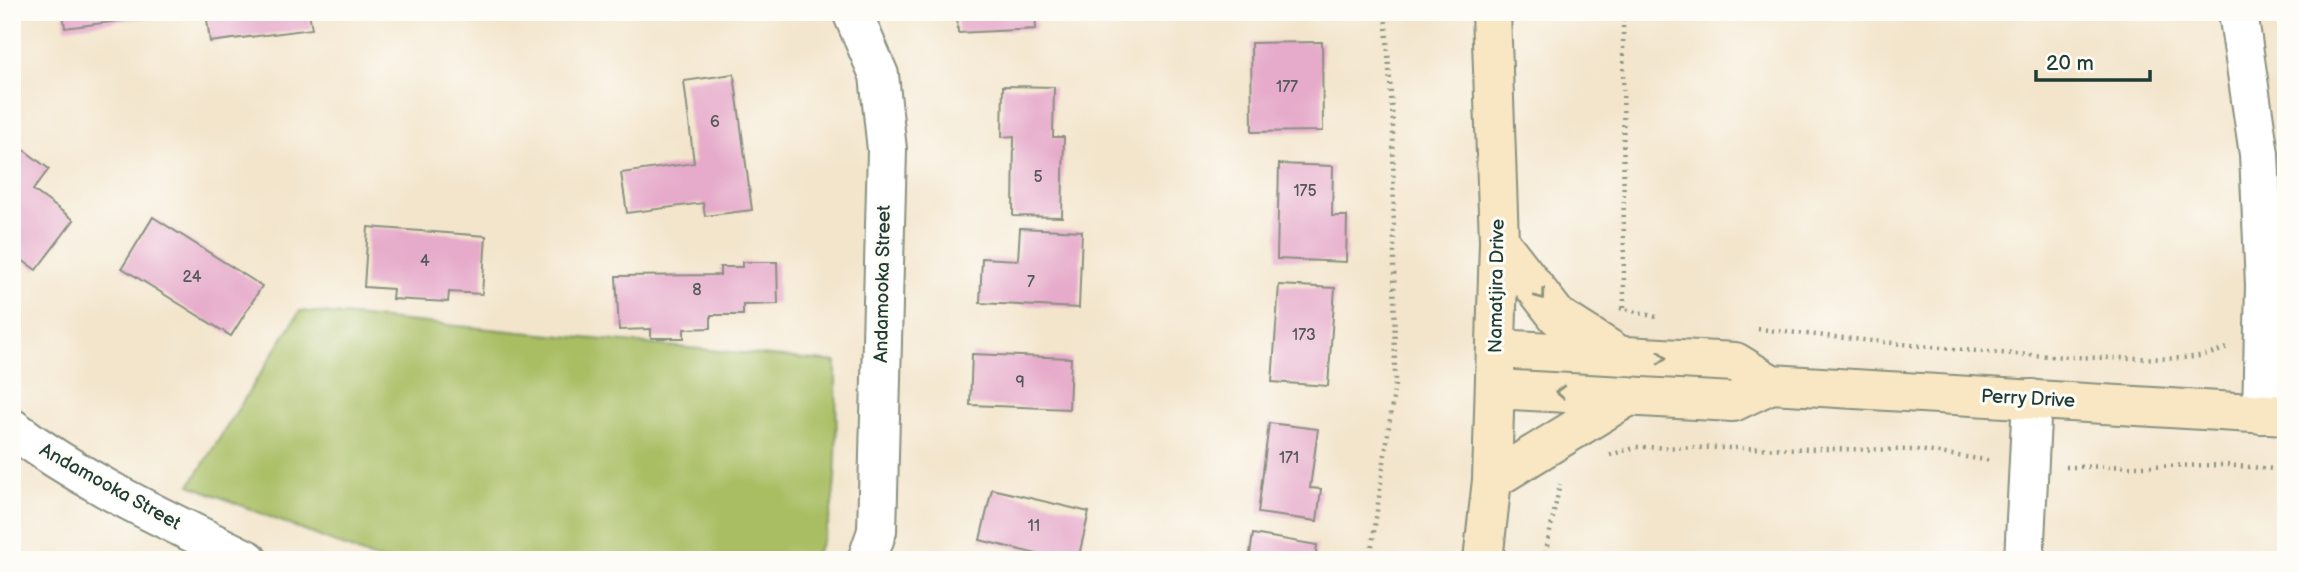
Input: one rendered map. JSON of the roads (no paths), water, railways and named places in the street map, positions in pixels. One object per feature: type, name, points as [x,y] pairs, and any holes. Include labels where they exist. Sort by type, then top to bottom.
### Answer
[{"type":"street","name":"Andamooka Street","points":[[852,12],[879,75],[887,150],[877,531],[867,560]]},
{"type":"street","name":"Namatjira Drive","points":[[1483,560],[1492,480],[1499,241],[1491,12]]},
{"type":"street","points":[[2238,12],[2259,154],[2265,285],[2263,344],[2274,414]]},
{"type":"street","points":[[1499,241],[1557,316],[1610,350]]},
{"type":"street","name":"Perry Drive","points":[[1496,349],[1610,350],[1735,362],[1770,384],[2274,414]]},
{"type":"street","name":"Perry Drive","points":[[1495,389],[1733,402],[1770,384]]},
{"type":"street","points":[[1492,480],[1629,396]]},
{"type":"street","points":[[2024,560],[2032,399]]},
{"type":"street","name":"Andamooka Street","points":[[12,428],[45,453],[103,487],[248,560]]}]
